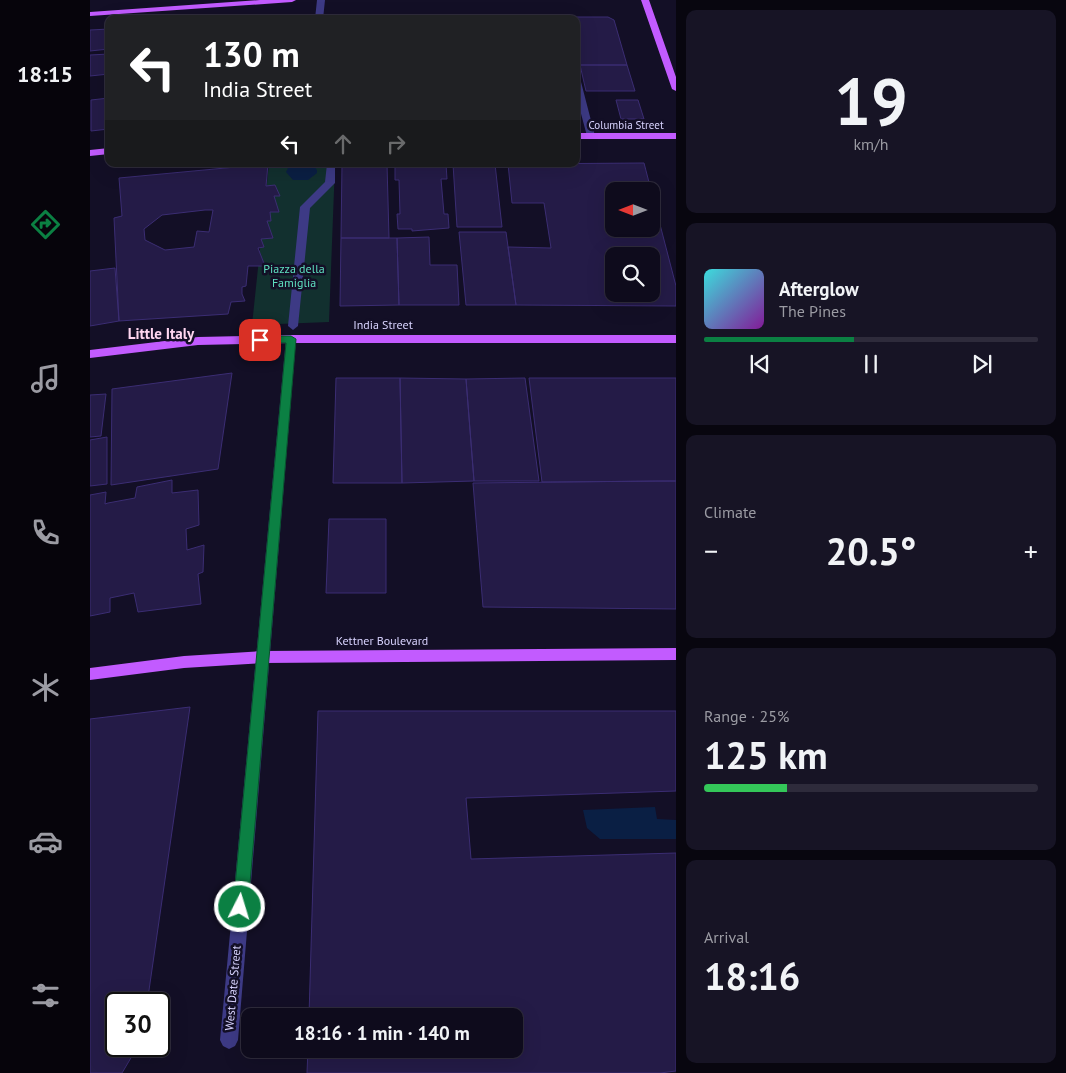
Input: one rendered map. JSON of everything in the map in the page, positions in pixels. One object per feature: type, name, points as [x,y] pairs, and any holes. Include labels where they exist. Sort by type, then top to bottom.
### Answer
[{"type":"main road","points":[[90,14],[292,0]]},
{"type":"main road","points":[[645,0],[676,89]]},
{"type":"main road","name":"Columbia Street","points":[[580,136],[676,136]]},
{"type":"main road","points":[[90,153],[105,151]]},
{"type":"main road","name":"India Street","points":[[90,354],[198,341],[291,339],[676,339]]},
{"type":"main road","name":"Kettner Boulevard","points":[[90,674],[184,662],[263,656],[676,654]]},
{"type":"street","points":[[320,15],[321,0]]},
{"type":"street","points":[[580,93],[591,136]]},
{"type":"street","points":[[293,326],[305,207],[330,183],[330,167]]},
{"type":"street","name":"West Date Street","points":[[229,1040],[291,339]]},
{"type":"green space","name":"Piazza della Famiglia","points":[[269,167],[335,167],[329,322],[252,325]]},
{"type":"water","points":[[288,167],[314,167],[317,170],[317,173],[308,180],[293,180],[286,172]]},
{"type":"water","points":[[655,807],[657,819],[676,820],[676,839],[600,839],[587,828],[583,810]]},
{"type":"building","points":[[580,17],[608,17],[614,20],[627,65],[580,65]]},
{"type":"building","points":[[105,29],[105,49],[90,51],[90,30]]},
{"type":"building","points":[[105,54],[105,74],[90,76],[90,55]]},
{"type":"building","points":[[580,65],[627,65],[635,91],[586,91]]},
{"type":"building","points":[[105,98],[105,129],[91,131],[91,100]]},
{"type":"building","points":[[616,100],[638,100],[644,119],[621,119]]},
{"type":"building","points":[[580,163],[644,163],[649,182],[605,182],[605,238],[660,238],[660,224],[676,286],[676,306],[516,305],[508,247],[551,248],[544,203],[512,203],[508,167],[580,167]]},
{"type":"building","points":[[236,167],[268,167],[266,186],[275,185],[280,196],[274,196],[279,212],[270,212],[271,221],[267,221],[273,238],[261,239],[264,247],[258,248],[265,266],[248,266],[246,286],[242,287],[245,301],[231,302],[228,314],[119,321],[114,218],[122,216],[119,178]],"holes":[[[213,210],[209,232],[197,231],[194,247],[165,250],[145,240],[144,229],[162,215]]]},
{"type":"building","points":[[342,167],[387,167],[389,238],[341,238]]},
{"type":"building","points":[[395,167],[446,167],[447,179],[441,179],[444,214],[448,214],[449,228],[412,231],[412,229],[398,229],[397,214],[400,214],[399,180],[395,180]]},
{"type":"building","points":[[453,167],[495,167],[502,227],[457,227]]},
{"type":"building","points":[[459,232],[506,232],[516,305],[466,305]]},
{"type":"building","points":[[429,237],[430,265],[457,265],[459,305],[399,305],[397,238]]},
{"type":"building","points":[[341,238],[397,238],[399,305],[340,306]]},
{"type":"building","points":[[115,268],[119,321],[90,326],[90,271]]},
{"type":"building","points":[[232,373],[218,469],[111,485],[112,389]]},
{"type":"building","points":[[336,378],[400,378],[402,483],[333,483]]},
{"type":"building","points":[[400,378],[466,379],[474,481],[402,483]]},
{"type":"building","points":[[525,378],[539,481],[474,481],[466,379]]},
{"type":"building","points":[[529,378],[676,378],[676,481],[542,482]]},
{"type":"building","points":[[106,394],[101,436],[90,437],[90,395]]},
{"type":"building","points":[[107,437],[107,484],[90,486],[90,440]]},
{"type":"building","points":[[172,480],[172,493],[198,490],[199,525],[186,529],[187,550],[204,545],[203,572],[198,574],[201,604],[138,612],[134,593],[110,598],[110,612],[90,616],[90,495],[106,492],[105,504],[135,498],[137,487]]},
{"type":"building","points":[[676,481],[676,609],[483,607],[473,483]]},
{"type":"building","points":[[329,519],[386,519],[386,593],[326,593]]},
{"type":"building","points":[[190,707],[149,992],[105,992],[105,1057],[131,1057],[122,1073],[90,1073],[90,719]]},
{"type":"building","points":[[318,711],[676,711],[676,791],[466,798],[471,859],[676,853],[676,1071],[660,1073],[307,1073],[308,1058],[523,1058],[523,1008],[309,1008]]},
{"type":"district","name":"Little Italy","points":[[161,334]]},
{"type":"route","points":[[240,907],[291,339],[260,340]]}]
